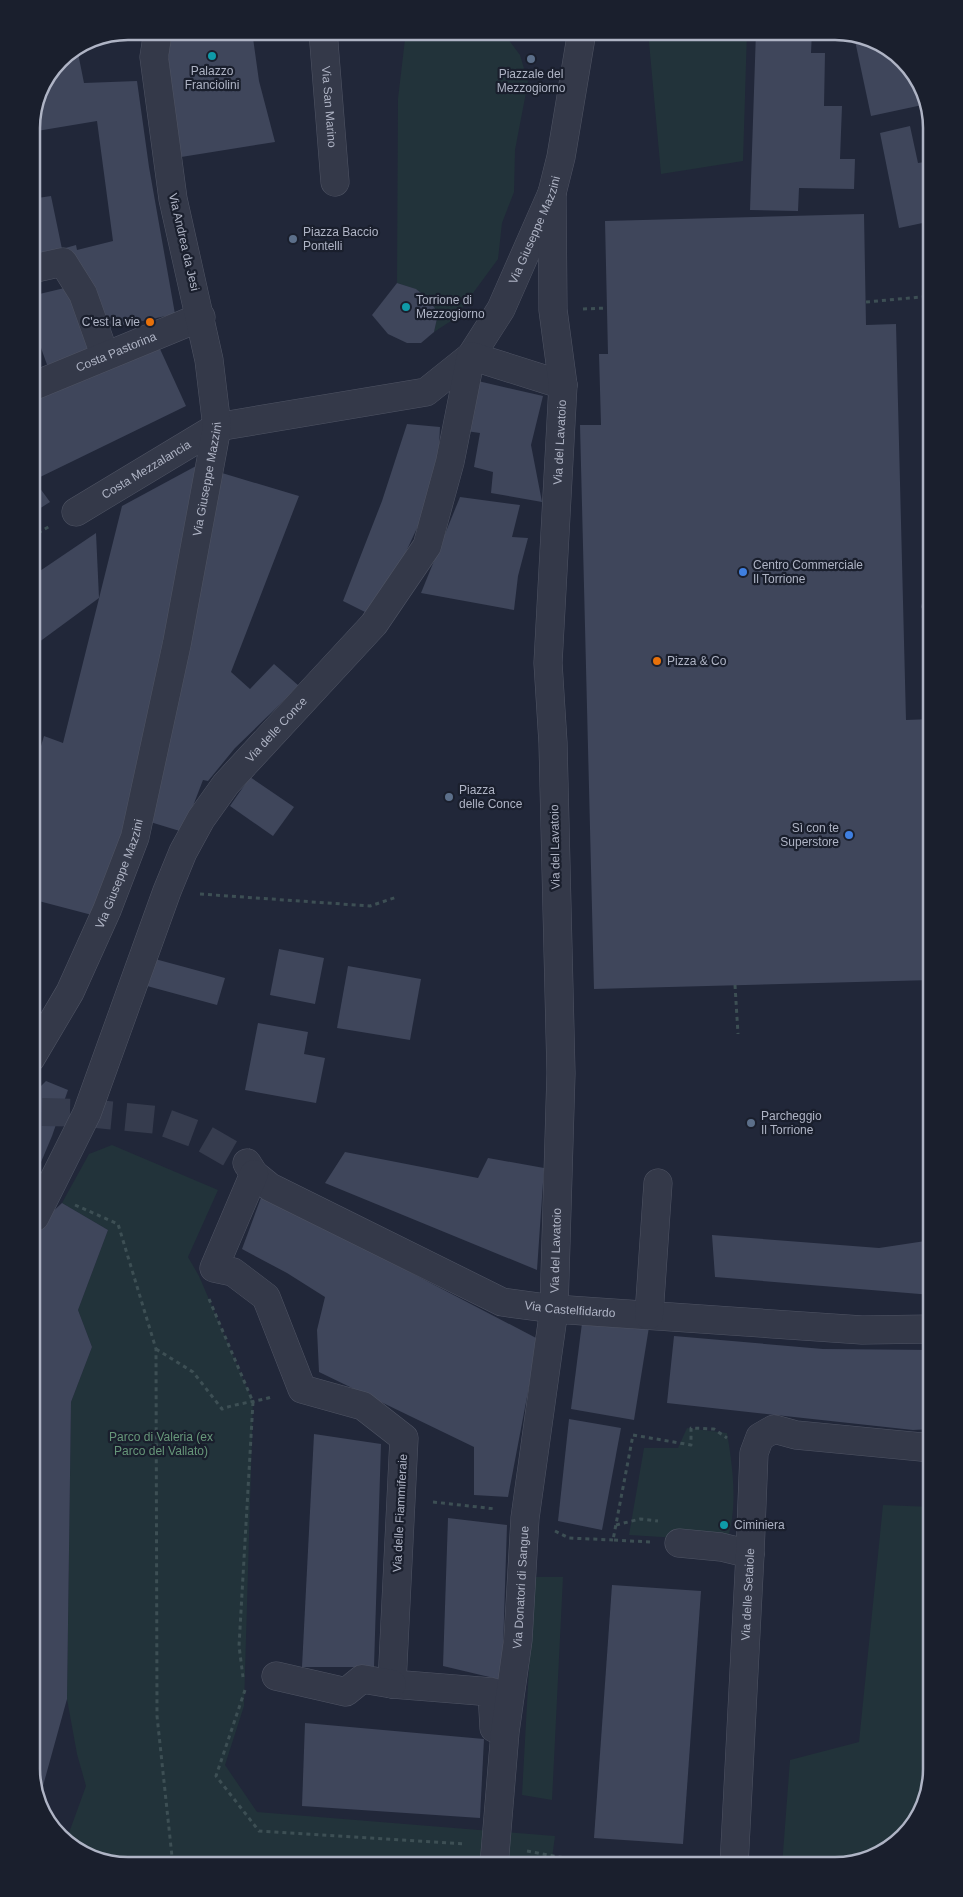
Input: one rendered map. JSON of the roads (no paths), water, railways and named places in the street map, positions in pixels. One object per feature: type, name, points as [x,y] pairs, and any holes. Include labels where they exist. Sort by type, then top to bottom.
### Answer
[{"type":"street","name":"Via San Marino","points":[[324,40],[335,182]]},
{"type":"street","name":"Via Giuseppe Mazzini","points":[[40,1043],[70,992],[107,910],[136,837],[218,427],[426,392],[470,356],[501,309],[552,193],[561,156],[580,40]]},
{"type":"street","name":"Via Andrea da Jesi","points":[[156,44],[173,199],[201,317],[218,427]]},
{"type":"street","name":"Via del Lavatoio","points":[[552,193],[553,310],[563,384],[548,663],[553,743],[561,1073],[554,1309]]},
{"type":"street","points":[[40,266],[63,262],[83,294],[105,356]]},
{"type":"street","name":"Costa Pastorina","points":[[40,383],[201,317]]},
{"type":"street","name":"Via del Lavatoio","points":[[470,356],[563,384]]},
{"type":"street","name":"Via delle Conce","points":[[40,1206],[87,1113],[167,891],[183,852],[201,819],[226,784],[374,624],[427,546],[450,462],[470,356]]},
{"type":"street","name":"Costa Mezzalancia","points":[[76,512],[218,427]]},
{"type":"street","name":"Via Castelfidardo","points":[[214,1268],[250,1169],[270,1187],[502,1302],[554,1309],[862,1330],[923,1329]]},
{"type":"street","points":[[650,1315],[658,1183]]},
{"type":"street","name":"Via delle Fiammiferaie","points":[[214,1268],[233,1272],[266,1297],[302,1390],[363,1406],[404,1438],[393,1675]]},
{"type":"street","name":"Via Donatori di Sangue","points":[[495,1856],[505,1732],[518,1640],[525,1518],[554,1309]]},
{"type":"street","name":"Via delle Setaiole","points":[[733,1857],[754,1453],[760,1437],[774,1429],[796,1435],[923,1447]]},
{"type":"street","points":[[679,1543],[721,1547],[750,1554]]},
{"type":"street","points":[[276,1676],[346,1692],[362,1679],[393,1675],[492,1692],[493,1727],[505,1732]]},
{"type":"tunnel","points":[[42,1112],[87,1113],[158,1120],[198,1135],[247,1163]]},
{"type":"place","name":"Palazzo Franciolini","points":[[212,56]]},
{"type":"place","name":"Piazzale del Mezzogiorno","points":[[531,59]]},
{"type":"place","name":"Piazza Baccio Pontelli","points":[[293,239]]},
{"type":"place","name":"Torrione di Mezzogiorno","points":[[406,307]]},
{"type":"place","name":"C'est la vie","points":[[150,322]]},
{"type":"place","name":"Centro Commerciale Il Torrione","points":[[743,572]]},
{"type":"place","name":"Pizza & Co","points":[[657,661]]},
{"type":"place","name":"Piazza delle Conce","points":[[449,797]]},
{"type":"place","name":"Sì con te Superstore","points":[[849,835]]},
{"type":"place","name":"Parcheggio Il Torrione","points":[[751,1123]]},
{"type":"place","name":"Ciminiera","points":[[724,1525]]},
{"type":"park label","name":"Parco di Valeria (ex Parco del Vallato)","points":[[161,1444]]}]
